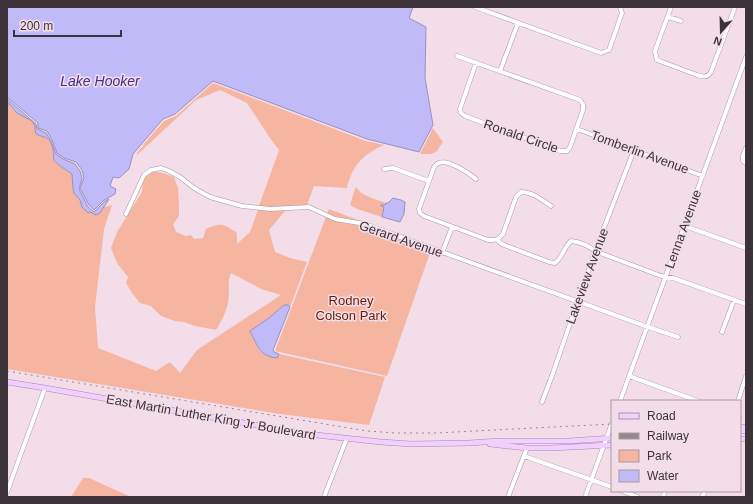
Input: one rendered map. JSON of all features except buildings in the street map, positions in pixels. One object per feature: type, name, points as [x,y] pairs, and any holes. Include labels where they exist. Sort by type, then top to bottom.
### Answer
[{"type":"main road","name":"East Martin Luther King Jr Boulevard","points":[[7,382],[307,434],[381,442],[416,444],[469,443]]},
{"type":"main road","points":[[469,443],[499,441],[569,441],[609,438]]},
{"type":"main road","points":[[469,443],[497,444],[527,448],[611,444]]},
{"type":"street","points":[[475,7],[601,53],[609,50],[622,13],[620,7]]},
{"type":"street","points":[[671,7],[655,52],[657,60],[696,75],[706,77],[711,72],[735,7]]},
{"type":"street","points":[[668,17],[681,21]]},
{"type":"street","points":[[500,71],[518,23]]},
{"type":"street","name":"Ronald Circle","points":[[457,56],[580,100],[583,104],[583,110],[570,147],[566,150],[560,151],[465,116],[461,113],[460,109],[476,63]]},
{"type":"street","name":"Lenna Avenue","points":[[620,400],[684,226],[744,69],[746,56]]},
{"type":"street","name":"Tomberlin Avenue","points":[[577,129],[703,176]]},
{"type":"street","points":[[746,148],[743,161],[746,163]]},
{"type":"street","name":"Lakeview Avenue","points":[[542,402],[595,251],[634,150]]},
{"type":"street","points":[[476,179],[465,170],[445,162],[438,163],[434,167],[419,209],[420,213],[424,216],[488,240],[493,240],[498,239],[503,234],[516,197],[521,192],[527,192],[538,197],[551,206]]},
{"type":"street","name":"Gerard Avenue","points":[[126,214],[144,175],[152,170],[161,168],[169,170],[194,188],[210,197],[242,206],[270,209],[308,207],[335,219],[365,224],[678,337]]},
{"type":"street","points":[[384,169],[393,168],[429,182]]},
{"type":"street","points":[[442,253],[452,226]]},
{"type":"street","points":[[684,226],[746,248]]},
{"type":"street","points":[[498,239],[499,242],[504,245],[555,263],[560,260],[568,244],[571,241],[575,242],[595,251],[666,277],[673,278],[746,304]]},
{"type":"street","points":[[722,332],[734,300]]},
{"type":"street","points":[[629,376],[695,400]]},
{"type":"street","points":[[738,400],[746,376]]},
{"type":"street","points":[[7,492],[45,388]]},
{"type":"street","points":[[585,497],[604,445],[609,438],[611,427]]},
{"type":"street","points":[[324,497],[347,438]]},
{"type":"street","points":[[508,497],[527,448]]},
{"type":"street","points":[[524,456],[611,487]]},
{"type":"street","points":[[629,492],[638,497]]},
{"type":"green space","points":[[213,83],[366,141],[384,145],[370,152],[355,167],[347,188],[314,186],[307,205],[270,207],[259,206],[279,150],[247,103],[220,90],[196,100],[137,155],[143,145],[164,121],[176,116]]},
{"type":"green space","points":[[7,102],[13,110],[32,121],[38,135],[45,137],[51,143],[55,162],[72,174],[74,193],[90,212],[100,213],[104,207],[112,205],[104,229],[95,307],[98,348],[156,371],[170,362],[180,373],[197,350],[281,295],[261,289],[231,273],[227,308],[216,330],[175,321],[161,316],[151,306],[140,303],[126,283],[128,277],[117,263],[111,248],[117,232],[142,192],[147,174],[151,172],[161,173],[174,177],[178,188],[179,216],[173,224],[176,232],[186,236],[191,235],[194,239],[203,238],[206,229],[216,225],[222,225],[237,233],[237,244],[250,232],[258,210],[286,210],[269,230],[275,252],[290,258],[307,262],[290,307],[288,305],[284,305],[269,318],[250,331],[260,351],[277,358],[279,354],[385,377],[369,425],[280,414],[7,369]]},
{"type":"green space","points":[[433,128],[443,142],[436,152],[430,154],[420,154]]},
{"type":"green space","points":[[356,187],[361,193],[386,203],[385,206],[381,205],[384,207],[382,217],[357,209],[350,205]]},
{"type":"green space","name":"Rodney Colson Park","points":[[329,209],[432,247],[387,376],[275,351]]},
{"type":"green space","points":[[83,478],[89,478],[131,497],[71,497]]},
{"type":"water","name":"Lake Hooker","points":[[7,7],[413,7],[409,18],[426,27],[425,78],[433,125],[419,152],[367,139],[213,81],[175,114],[163,119],[133,154],[129,169],[119,178],[113,177],[110,186],[116,189],[115,194],[104,200],[94,210],[89,205],[80,188],[84,178],[82,170],[76,162],[64,158],[57,153],[47,131],[38,128],[38,123],[7,97]]},
{"type":"water","points":[[7,99],[36,124],[37,129],[46,133],[51,141],[56,154],[75,164],[80,171],[82,178],[79,189],[88,207],[94,212],[109,199],[100,213],[96,215],[90,212],[88,213],[82,207],[80,200],[74,193],[72,174],[55,162],[51,142],[36,134],[35,126],[32,121],[17,113],[7,102]]},
{"type":"water","points":[[393,198],[405,202],[404,214],[400,222],[382,217],[384,207],[381,205],[385,205]]},
{"type":"water","points":[[284,305],[288,305],[290,307],[273,350],[279,354],[277,358],[271,357],[263,353],[257,346],[250,331],[269,318]]},
{"type":"railway","points":[[7,371],[367,431],[436,433],[611,424]]},
{"type":"railway","points":[[741,418],[746,417]]}]
